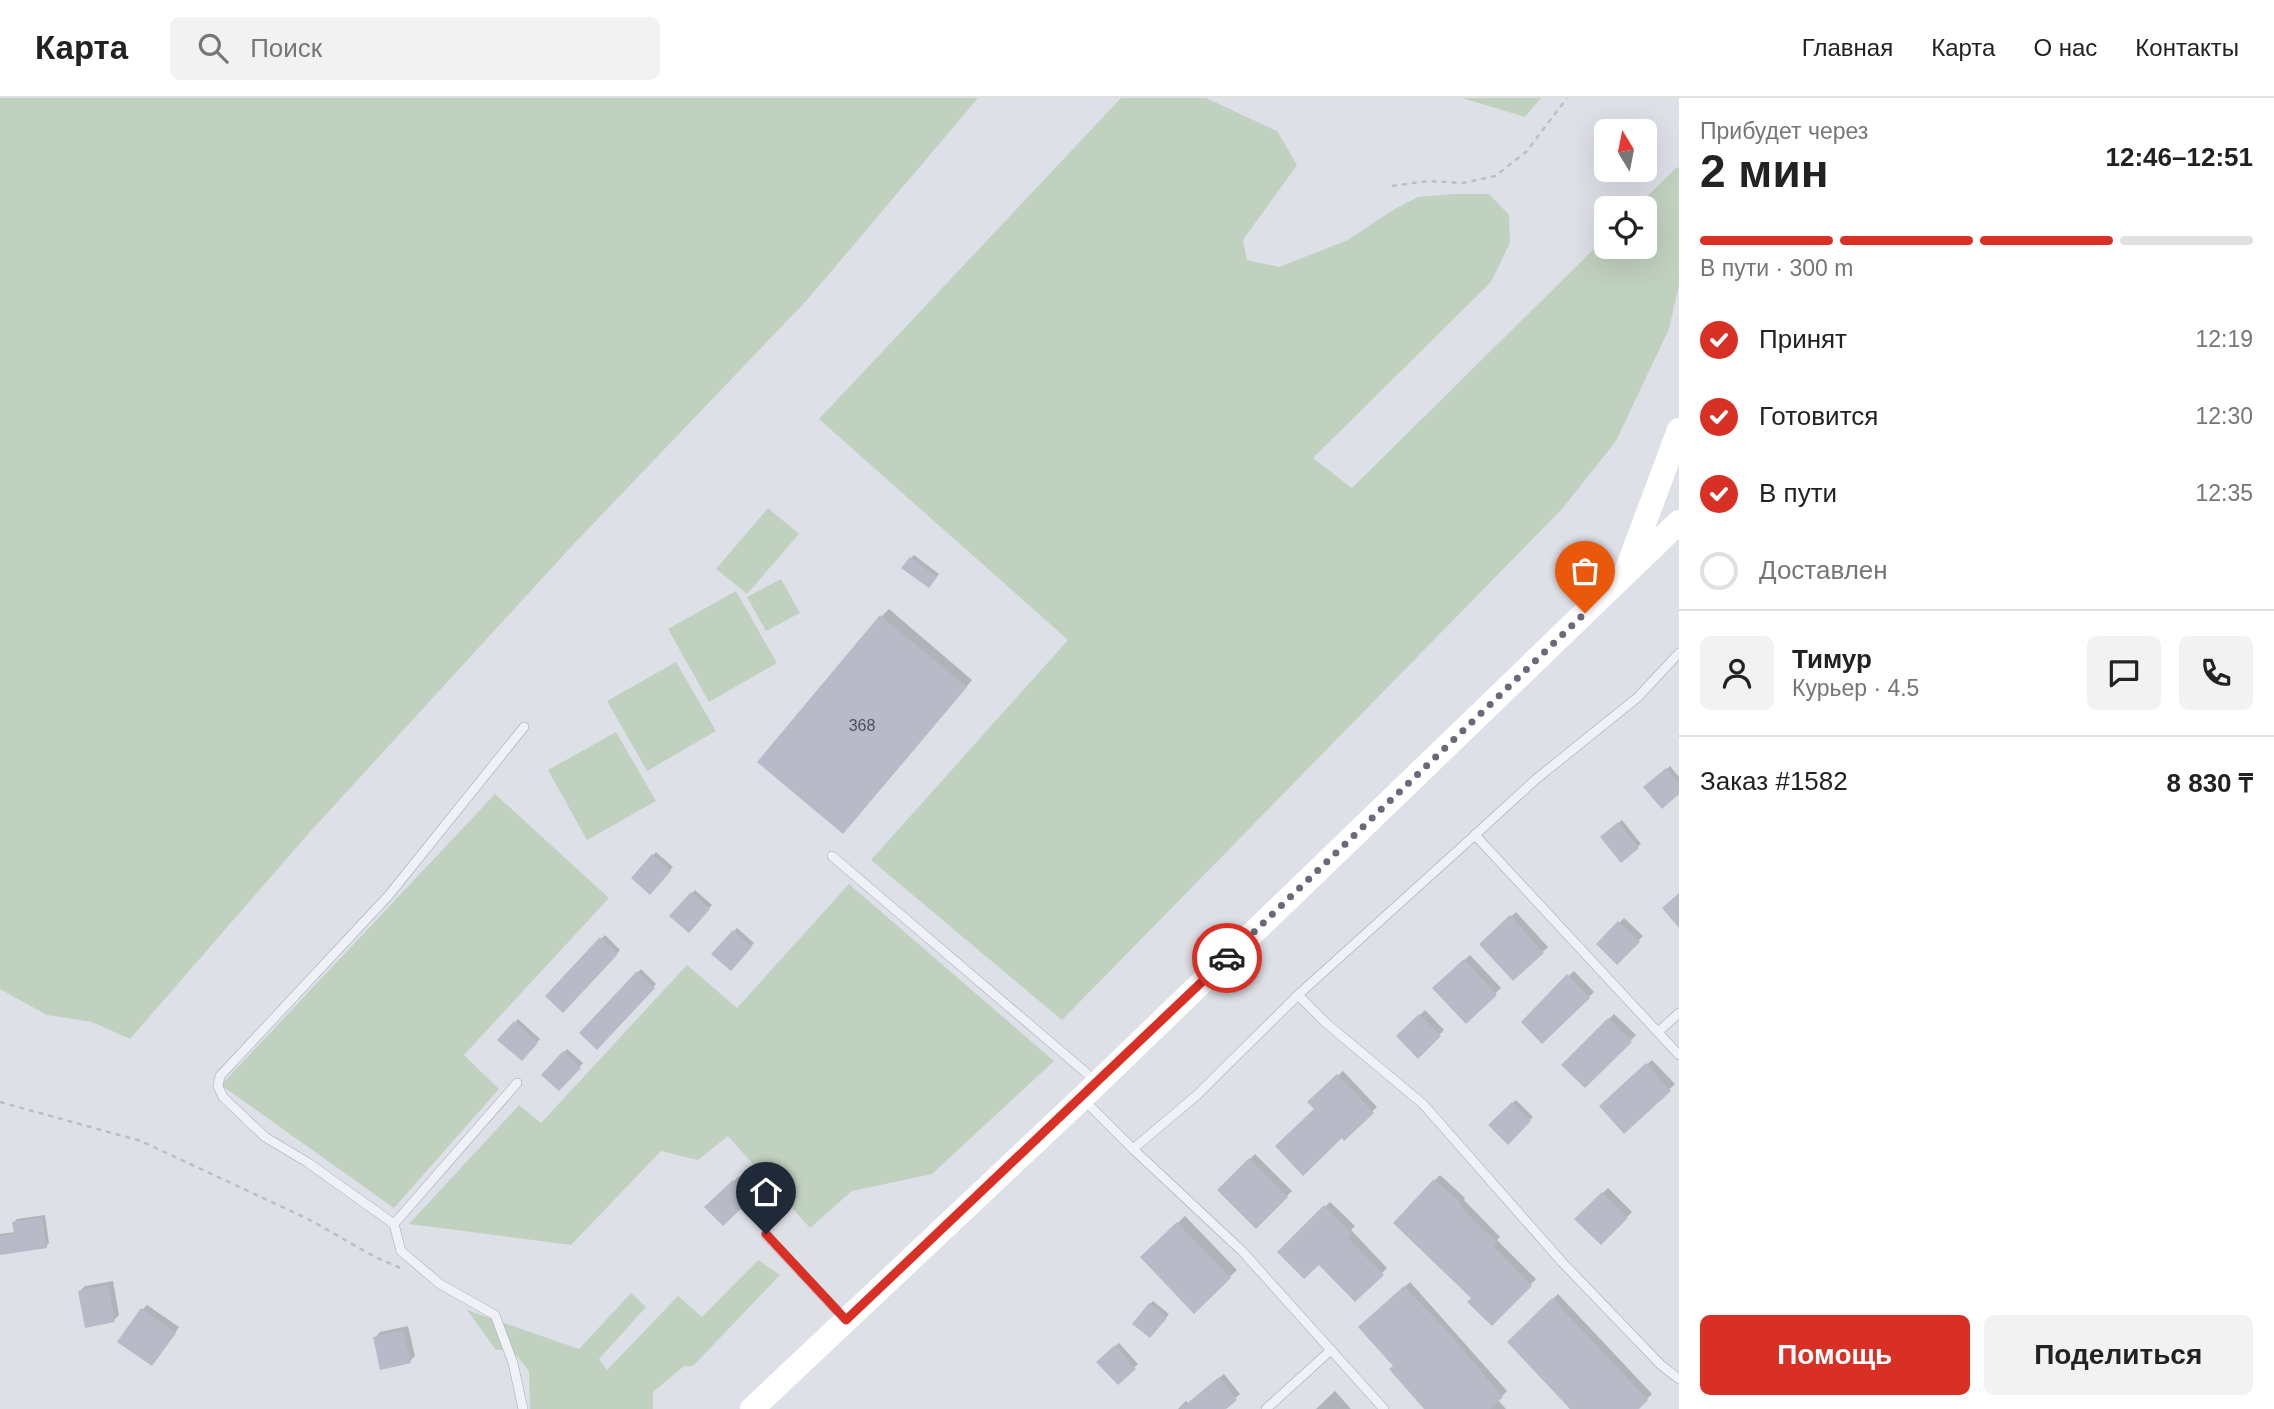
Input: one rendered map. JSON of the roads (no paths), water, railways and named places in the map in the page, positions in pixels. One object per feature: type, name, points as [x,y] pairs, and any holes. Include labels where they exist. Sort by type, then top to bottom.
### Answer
[{"type":"main road","points":[[1624,576],[1673,471],[1679,430]]},
{"type":"main road","points":[[752,1409],[1090,1090],[1679,523]]},
{"type":"lane","points":[[1133,1149],[1197,1096],[1298,995],[1535,780],[1638,697],[1679,653]]},
{"type":"lane","points":[[523,1409],[513,1363],[495,1315],[440,1284],[401,1251],[394,1224],[265,1137],[223,1097],[218,1086],[220,1076],[389,895],[524,727]]},
{"type":"lane","points":[[1475,835],[1679,1055]]},
{"type":"lane","points":[[832,856],[1090,1090],[1133,1149],[1242,1251],[1384,1409]]},
{"type":"lane","points":[[1298,995],[1326,1023],[1423,1104],[1562,1262],[1661,1366],[1679,1379]]},
{"type":"lane","points":[[1658,1032],[1679,1013]]},
{"type":"lane","points":[[394,1224],[517,1083]]},
{"type":"lane","points":[[766,1234],[846,1320]]},
{"type":"lane","points":[[1266,1409],[1331,1350]]}]
